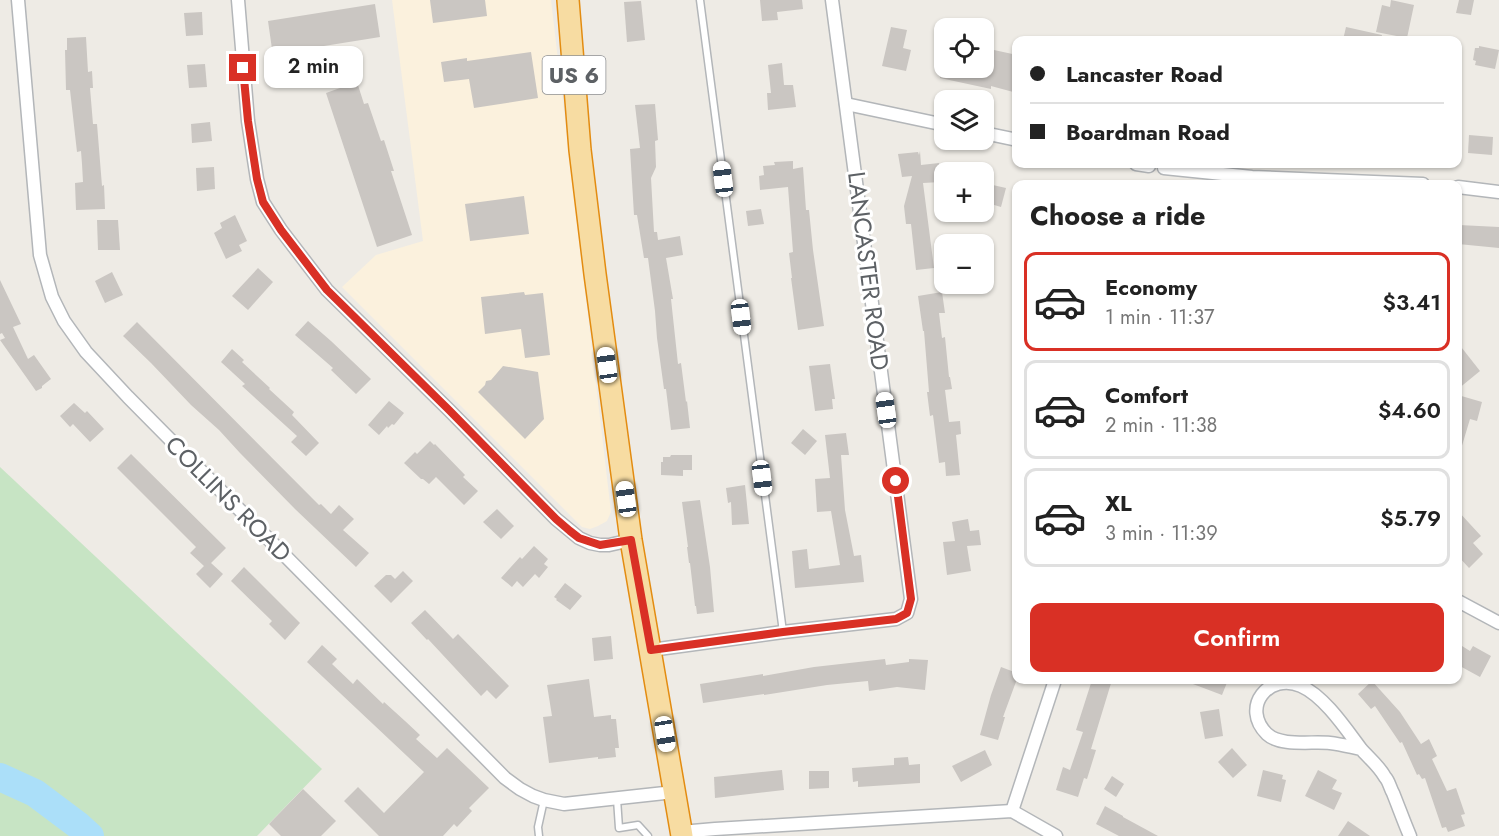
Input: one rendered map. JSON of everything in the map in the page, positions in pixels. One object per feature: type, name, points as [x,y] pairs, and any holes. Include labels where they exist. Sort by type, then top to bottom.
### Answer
[{"type":"highway","name":"US 6","points":[[568,0],[580,150],[631,540],[681,834]]},
{"type":"street","name":"COLLINS ROAD","points":[[18,0],[40,255],[52,297],[64,321],[86,352],[505,778],[520,789],[544,800],[564,804],[674,792]]},
{"type":"street","points":[[238,0],[248,121],[257,179],[263,202],[281,230],[327,290],[556,519],[579,538],[590,543],[600,545],[631,540]]},
{"type":"street","name":"LANCASTER ROAD","points":[[783,632],[896,619],[907,613],[911,599],[832,0]]},
{"type":"street","points":[[846,104],[934,122]]},
{"type":"street","points":[[994,135],[1012,139]]},
{"type":"street","points":[[1164,168],[1243,180]]},
{"type":"street","points":[[1462,187],[1499,192]]},
{"type":"street","points":[[1462,604],[1499,623]]},
{"type":"street","points":[[651,650],[783,632]]},
{"type":"street","points":[[1012,811],[1054,684]]},
{"type":"street","points":[[1275,684],[1261,695],[1256,709],[1260,723],[1268,735],[1287,742],[1329,743],[1361,749]]},
{"type":"street","points":[[1295,684],[1303,687],[1319,699],[1345,726],[1361,749],[1386,777],[1410,836]]},
{"type":"street","points":[[681,834],[727,828],[1012,811],[1056,836]]},
{"type":"lane","points":[[700,0],[783,632]]},
{"type":"lane","points":[[617,799],[620,828],[638,825],[648,836]]},
{"type":"lane","points":[[539,836],[538,827],[544,800]]},
{"type":"shaded area","points":[[392,0],[551,0],[611,512],[607,521],[598,526],[590,529],[582,527],[342,287],[376,255],[423,241]]},
{"type":"green space","points":[[0,467],[322,769],[257,836],[0,836]]},
{"type":"building","points":[[430,0],[485,0],[487,16],[433,23]]},
{"type":"building","points":[[760,0],[802,0],[803,9],[777,12],[778,20],[762,21]]},
{"type":"building","points":[[1391,0],[1414,5],[1407,36],[1376,32],[1382,5],[1390,7]]},
{"type":"building","points":[[1459,0],[1474,0],[1471,15],[1456,13]]},
{"type":"building","points":[[641,1],[645,40],[627,42],[624,2]]},
{"type":"building","points":[[375,4],[380,37],[273,56],[268,21]]},
{"type":"building","points":[[202,12],[203,35],[186,36],[184,13]]},
{"type":"building","points":[[891,27],[907,30],[903,48],[911,50],[906,71],[882,66]]},
{"type":"building","points":[[1346,27],[1382,35],[1382,36],[1344,36]]},
{"type":"building","points":[[86,37],[88,72],[92,71],[93,88],[90,88],[93,124],[97,124],[105,209],[76,210],[75,183],[83,182],[82,164],[81,151],[77,152],[70,90],[66,90],[65,50],[67,50],[67,38]]},
{"type":"building","points":[[1479,46],[1499,50],[1495,69],[1475,65],[1476,61],[1473,60],[1475,48]]},
{"type":"building","points":[[994,50],[1012,54],[1012,92],[991,86],[991,89],[940,78],[994,78]]},
{"type":"building","points":[[531,52],[538,98],[474,108],[469,79],[444,82],[441,62],[467,58],[467,61]]},
{"type":"building","points":[[782,63],[784,85],[793,85],[796,107],[768,110],[767,93],[771,93],[768,65]]},
{"type":"building","points":[[205,64],[207,87],[189,88],[187,65]]},
{"type":"building","points":[[357,82],[364,104],[368,103],[381,141],[384,140],[394,171],[391,171],[412,235],[377,247],[326,93]]},
{"type":"building","points":[[655,104],[658,140],[655,141],[656,167],[651,178],[654,232],[657,232],[658,240],[680,236],[683,255],[666,258],[673,299],[671,299],[678,364],[681,363],[690,428],[671,430],[648,258],[644,258],[637,215],[634,215],[630,149],[640,148],[635,105]]},
{"type":"building","points":[[210,122],[212,141],[192,143],[191,124]]},
{"type":"building","points":[[1469,135],[1493,137],[1492,155],[1468,153]]},
{"type":"building","points":[[920,151],[921,165],[934,164],[934,182],[923,183],[934,268],[916,270],[911,224],[906,224],[904,206],[912,176],[902,177],[898,154],[918,152],[919,155]]},
{"type":"building","points":[[793,161],[793,169],[803,167],[806,210],[809,210],[824,326],[798,330],[789,253],[793,252],[788,187],[760,190],[759,176],[764,175],[763,166],[775,165],[774,162]]},
{"type":"building","points":[[214,167],[215,189],[197,191],[196,168]]},
{"type":"building","points":[[994,185],[1006,188],[1001,207],[994,205]]},
{"type":"building","points":[[524,196],[529,234],[470,241],[465,204]]},
{"type":"building","points":[[761,209],[764,224],[748,226],[746,211]]},
{"type":"building","points":[[235,215],[247,241],[239,245],[242,251],[226,259],[214,233],[222,228],[220,223]]},
{"type":"building","points":[[97,220],[118,220],[120,250],[98,250]]},
{"type":"building","points":[[1462,225],[1499,227],[1499,248],[1462,244]]},
{"type":"building","points":[[258,268],[273,282],[248,310],[232,296]]},
{"type":"building","points":[[112,272],[123,295],[105,303],[95,281]]},
{"type":"building","points":[[0,280],[21,324],[13,327],[28,359],[34,355],[51,379],[36,391],[0,340],[5,338],[2,333],[0,334]]},
{"type":"building","points":[[524,292],[525,295],[543,293],[550,355],[525,358],[521,329],[485,334],[481,297]]},
{"type":"building","points":[[942,294],[945,313],[939,313],[942,338],[945,337],[952,389],[945,390],[949,422],[960,421],[961,434],[956,435],[960,475],[946,476],[945,462],[939,463],[933,415],[930,416],[924,331],[918,296]]},
{"type":"building","points":[[308,321],[371,379],[356,394],[331,370],[333,368],[295,335]]},
{"type":"building","points":[[137,322],[319,505],[321,504],[331,514],[339,505],[354,519],[343,530],[369,553],[356,567],[123,336]]},
{"type":"building","points":[[1462,348],[1480,371],[1462,386]]},
{"type":"building","points":[[232,349],[244,360],[242,362],[294,412],[292,415],[319,443],[306,456],[291,442],[297,436],[242,386],[245,384],[221,362]]},
{"type":"building","points":[[830,364],[835,399],[832,399],[833,409],[815,411],[809,366]]},
{"type":"building","points":[[503,366],[538,372],[544,419],[525,439],[478,392],[486,381],[491,380]]},
{"type":"building","points":[[1462,396],[1482,402],[1477,421],[1470,419],[1462,446]]},
{"type":"building","points":[[389,401],[404,413],[394,425],[388,428],[387,426],[379,435],[368,425]]},
{"type":"building","points":[[74,403],[85,413],[87,411],[104,429],[90,442],[73,424],[70,427],[60,416]]},
{"type":"building","points":[[803,429],[817,441],[805,455],[791,443]]},
{"type":"building","points":[[846,433],[849,455],[841,455],[845,510],[854,556],[861,555],[864,582],[795,588],[792,551],[807,549],[809,569],[840,565],[831,511],[817,512],[815,479],[830,478],[825,435]]},
{"type":"building","points":[[430,441],[478,491],[464,505],[436,477],[429,484],[404,463]]},
{"type":"building","points":[[131,454],[226,548],[211,563],[223,574],[210,588],[196,574],[204,566],[190,553],[196,547],[117,468]]},
{"type":"building","points":[[692,455],[692,470],[683,470],[683,476],[661,475],[663,457]]},
{"type":"building","points":[[745,485],[749,524],[732,525],[731,502],[728,503],[726,488]]},
{"type":"building","points":[[700,500],[714,612],[697,614],[682,502]]},
{"type":"building","points":[[497,509],[514,526],[501,539],[483,522]]},
{"type":"building","points":[[1462,515],[1481,536],[1473,543],[1483,554],[1469,568],[1462,560]]},
{"type":"building","points":[[968,519],[970,531],[979,530],[981,545],[967,546],[971,571],[947,575],[943,542],[955,541],[952,522]]},
{"type":"building","points":[[534,546],[548,559],[544,564],[548,567],[539,578],[535,574],[523,587],[517,581],[512,587],[501,578],[520,557],[522,559]]},
{"type":"building","points":[[244,567],[300,623],[285,640],[269,624],[272,621],[231,581]]},
{"type":"building","points":[[403,571],[413,581],[391,603],[374,586],[386,575],[391,575],[395,579]]},
{"type":"building","points":[[565,583],[582,596],[570,610],[554,597]]},
{"type":"building","points":[[425,610],[453,639],[458,634],[509,686],[496,699],[487,690],[481,696],[411,623]]},
{"type":"building","points":[[611,636],[613,659],[594,661],[592,638]]},
{"type":"building","points":[[322,645],[337,659],[332,664],[353,684],[357,679],[383,704],[384,702],[420,735],[416,739],[437,758],[447,748],[489,788],[469,808],[472,811],[457,827],[454,824],[443,836],[379,836],[344,801],[358,787],[384,813],[424,772],[307,662]]},
{"type":"building","points":[[1462,646],[1470,651],[1473,646],[1491,656],[1480,677],[1462,667]]},
{"type":"building","points":[[885,659],[886,665],[909,662],[909,659],[928,660],[925,690],[897,687],[869,691],[868,681],[703,703],[700,684]]},
{"type":"building","points":[[1001,667],[1012,671],[1012,684],[1015,684],[1003,717],[1005,717],[998,740],[980,735]]},
{"type":"building","points":[[589,679],[594,717],[611,715],[611,719],[616,719],[619,748],[615,748],[616,757],[549,763],[543,717],[552,716],[547,685]]},
{"type":"building","points":[[1091,684],[1111,684],[1091,749],[1096,750],[1087,779],[1084,778],[1078,797],[1056,790],[1063,767],[1070,770],[1083,732],[1076,730]]},
{"type":"building","points":[[1193,684],[1226,684],[1222,695]]},
{"type":"building","points":[[1369,684],[1375,684],[1400,712],[1421,744],[1429,739],[1437,756],[1432,759],[1447,791],[1456,788],[1465,814],[1461,815],[1465,826],[1448,832],[1446,827],[1442,828],[1425,778],[1422,779],[1419,774],[1417,775],[1402,742],[1400,743],[1375,706],[1371,709],[1358,694]]},
{"type":"building","points":[[1219,709],[1223,736],[1205,739],[1200,712]]},
{"type":"building","points":[[1232,748],[1247,765],[1233,778],[1218,762]]},
{"type":"building","points":[[985,750],[992,765],[961,782],[952,766]]},
{"type":"building","points":[[908,757],[909,765],[920,764],[920,783],[858,787],[858,781],[853,782],[852,768],[894,765],[894,758]]},
{"type":"building","points":[[782,770],[784,790],[715,798],[714,777]]},
{"type":"building","points":[[1263,770],[1283,775],[1282,779],[1286,780],[1281,802],[1257,796]]},
{"type":"building","points":[[1318,770],[1337,780],[1332,789],[1342,793],[1334,810],[1305,796]]},
{"type":"building","points":[[809,771],[829,771],[829,788],[809,789]]},
{"type":"building","points":[[1112,776],[1124,784],[1116,797],[1104,789]]},
{"type":"building","points":[[303,789],[336,821],[321,836],[281,836],[269,824]]},
{"type":"building","points":[[1105,806],[1158,836],[1119,836],[1096,824]]},
{"type":"building","points":[[1348,821],[1370,836],[1338,836]]},
{"type":"waterway","points":[[0,777],[35,793],[90,836]]},
{"type":"route","points":[[243,68],[257,179],[263,202],[281,230],[327,290],[556,519],[579,538],[590,543],[600,545],[631,540],[651,650],[896,619],[907,613],[911,599],[896,481]]}]
